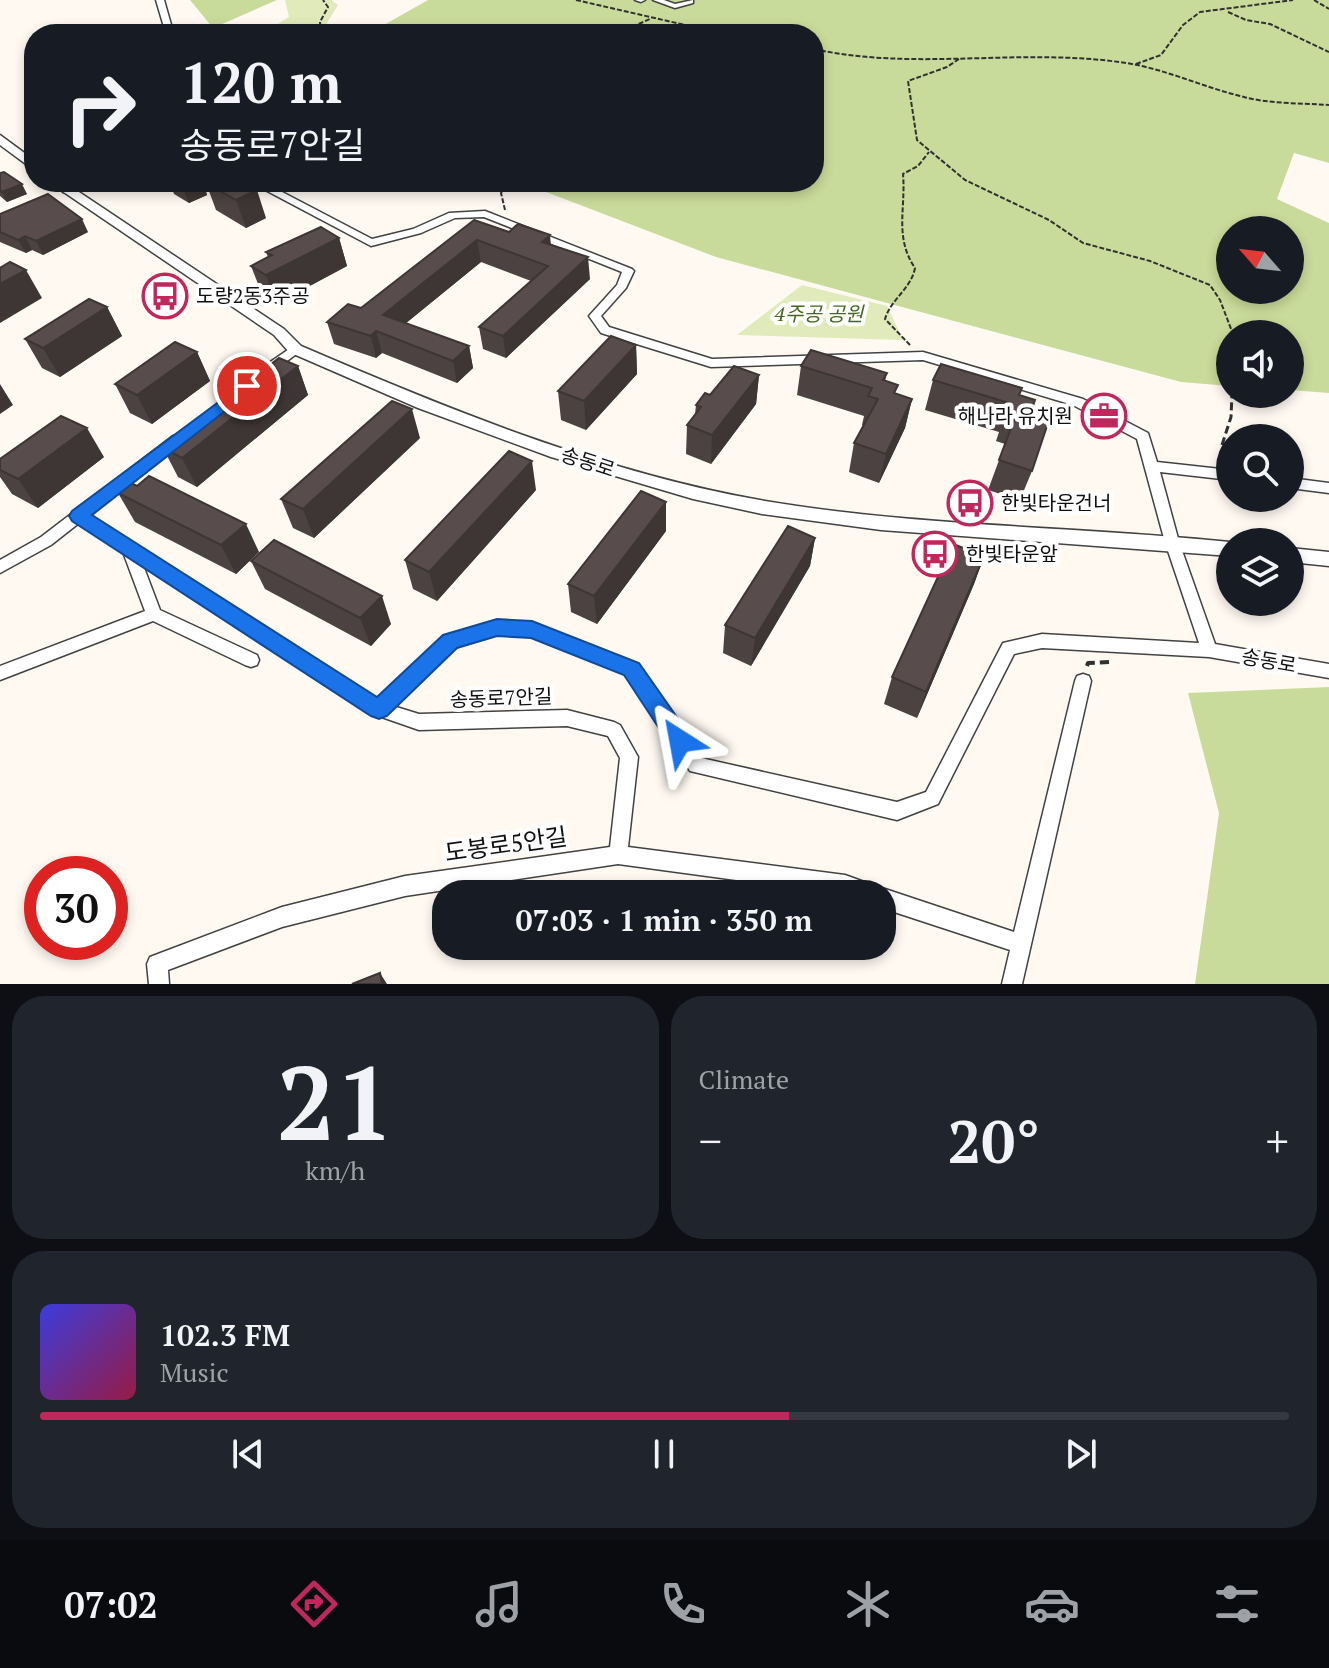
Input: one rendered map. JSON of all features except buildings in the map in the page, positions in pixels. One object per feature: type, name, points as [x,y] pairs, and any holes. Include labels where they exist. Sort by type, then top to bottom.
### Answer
[{"type":"street","points":[[160,0],[167,24]]},
{"type":"street","points":[[657,0],[675,6],[689,3],[689,0]]},
{"type":"street","points":[[0,139],[24,158]]},
{"type":"street","name":"송동로","points":[[69,192],[279,332],[295,349],[458,416],[588,463],[702,494],[829,517],[1216,547]]},
{"type":"street","points":[[274,192],[371,243],[417,231],[453,215],[485,214],[628,271],[622,286],[595,316],[605,330],[711,363],[923,356],[1078,402],[1143,436],[1172,542],[1209,650]]},
{"type":"street","points":[[259,377],[295,349]]},
{"type":"street","points":[[1,567],[46,541],[187,433]]},
{"type":"street","points":[[1153,466],[1216,473]]},
{"type":"street","points":[[1304,485],[1329,488]]},
{"type":"street","name":"송동로7안길","points":[[78,516],[379,709],[419,722],[567,718],[614,730],[629,757],[618,855]]},
{"type":"street","points":[[129,549],[154,614],[251,660]]},
{"type":"street","points":[[1304,556],[1329,559]]},
{"type":"street","points":[[0,673],[154,614]]},
{"type":"street","name":"송동로","points":[[379,709],[450,641],[497,628],[532,630],[631,669],[696,765],[897,811],[932,798],[1009,648],[1042,641],[1209,650],[1329,671]]},
{"type":"street","points":[[1012,984],[1083,681]]},
{"type":"street","name":"도봉로5안길","points":[[158,974],[282,917],[405,886],[618,855],[807,880]]},
{"type":"street","points":[[896,903],[1021,944]]},
{"type":"path","points":[[320,24],[328,7],[323,0]]},
{"type":"path","points":[[576,0],[680,24]]},
{"type":"path","points":[[1132,64],[1158,60],[1182,25],[1202,10],[1229,10],[1293,0]]},
{"type":"path","points":[[1314,0],[1329,9]]},
{"type":"path","points":[[1212,10],[1270,24],[1329,52]]},
{"type":"path","points":[[639,24],[653,18]]},
{"type":"path","points":[[824,51],[854,58],[1015,56],[1132,64],[1247,98],[1329,105]]},
{"type":"path","points":[[959,59],[949,68],[916,75],[908,81],[913,129],[917,140],[929,152],[944,160],[965,180],[1049,220],[1083,243],[1150,261],[1210,285],[1228,320]]},
{"type":"path","points":[[909,357],[911,346],[885,319],[886,311],[914,279],[915,268],[903,251],[898,225],[904,204],[903,174],[918,166],[929,152]]},
{"type":"path","points":[[502,192],[504,222]]},
{"type":"green space","points":[[190,0],[277,0],[222,24],[210,24]]},
{"type":"green space","points":[[285,0],[331,0],[338,5],[327,24],[278,24],[289,17]]},
{"type":"green space","points":[[428,0],[1329,0],[1329,163],[1294,153],[1277,199],[1329,223],[1329,393],[1304,391],[1304,320],[1216,320],[1216,385],[1181,382],[716,257],[546,192],[824,192],[824,24],[386,24]]},
{"type":"green space","name":"4주공 공원","points":[[802,285],[887,306],[903,340],[737,335]]},
{"type":"green space","points":[[1329,687],[1329,984],[1195,984],[1219,813],[1188,693]]},
{"type":"place","name":"도량2동3주공","points":[[165,296]]},
{"type":"place","name":"해나라 유치원","points":[[1104,416]]},
{"type":"place","name":"한빛타운건너","points":[[970,503]]},
{"type":"place","name":"한빛타운앞","points":[[935,554]]},
{"type":"route","points":[[247,386],[78,516],[379,709],[450,641],[497,628],[532,630],[631,669],[680,741]]}]
